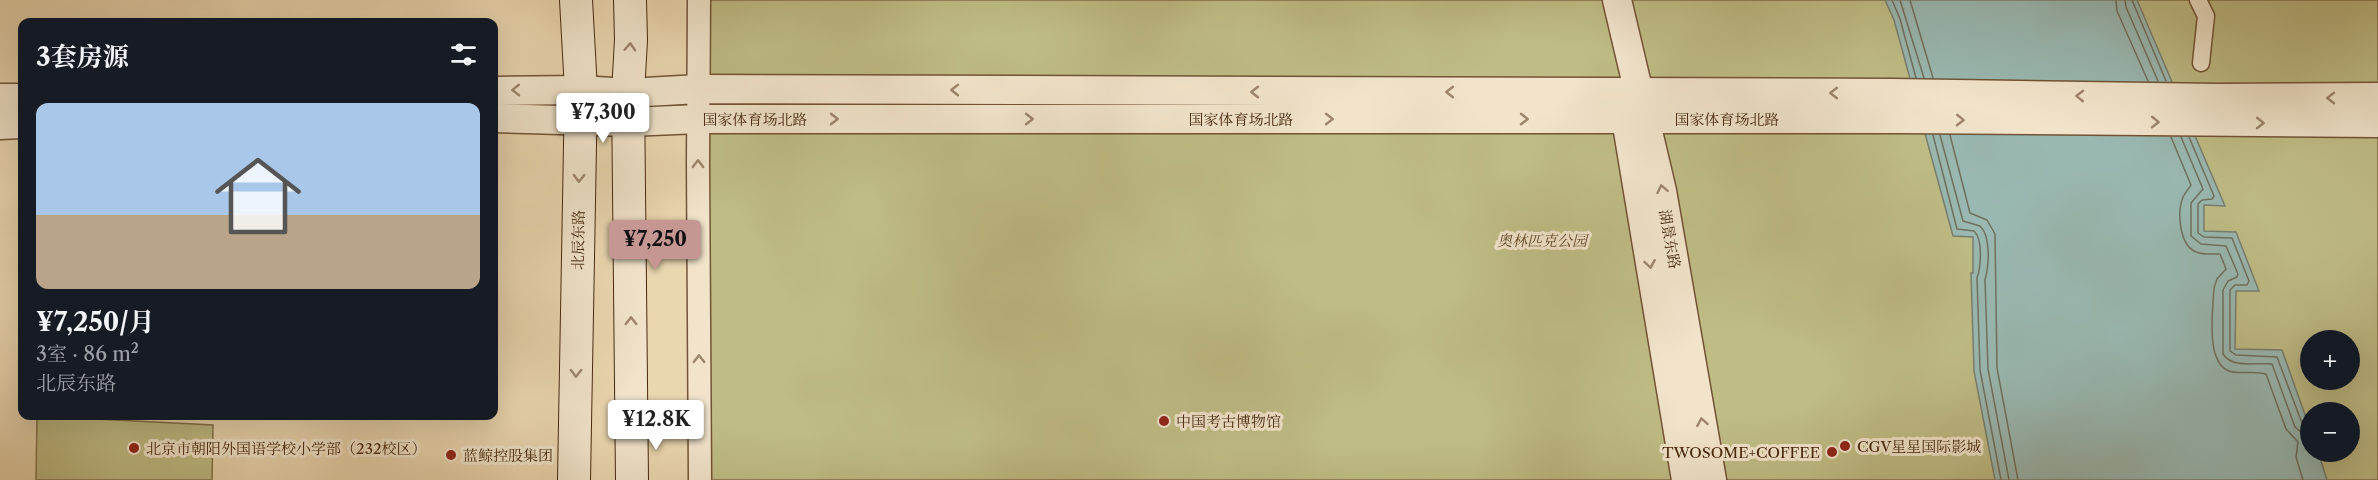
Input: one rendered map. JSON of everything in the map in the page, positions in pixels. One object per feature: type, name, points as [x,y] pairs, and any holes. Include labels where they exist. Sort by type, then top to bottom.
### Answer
[{"type":"main road","name":"北辰东路","points":[[574,480],[581,105],[576,0]]},
{"type":"main road","points":[[630,0],[628,107],[632,480]]},
{"type":"street","points":[[699,0],[700,480]]},
{"type":"street","name":"湖景东路","points":[[1599,0],[1632,106],[1662,191],[1712,480]]},
{"type":"street","name":"湖景东路","points":[[1617,0],[1686,480]]},
{"type":"street","points":[[2198,0],[2206,16],[2201,63]]},
{"type":"street","name":"国家体育场北路","points":[[628,107],[699,89],[1632,106],[1901,119],[2206,110]]},
{"type":"street","points":[[498,92],[581,105]]},
{"type":"street","name":"国家体育场北路","points":[[581,105],[628,107],[699,119],[1632,106],[1893,93],[2206,110]]},
{"type":"street","points":[[0,99],[18,98]]},
{"type":"street","points":[[2206,110],[2284,98],[2378,98]]},
{"type":"street","points":[[498,117],[581,105]]},
{"type":"street","points":[[2206,110],[2309,123],[2378,123]]},
{"type":"street","points":[[0,125],[18,124]]},
{"type":"green space","name":"奥林匹克公园","points":[[707,0],[2378,0],[2378,480],[708,480]]},
{"type":"green space","name":"北京市朝阳外国语学校小学部（232校区）","points":[[37,420],[115,420],[213,425],[212,480],[36,480]]},
{"type":"water","points":[[1885,0],[2137,0],[2225,206],[2204,205],[2204,231],[2236,232],[2259,291],[2236,291],[2235,349],[2282,350],[2300,402],[2300,462],[2321,462],[2327,480],[1995,480],[1974,371],[1971,273],[1973,273],[1973,237],[1953,236],[1894,20]]},
{"type":"place","name":"中国考古博物馆","points":[[1164,421]]},
{"type":"place","name":"CGV星星国际影城","points":[[1845,446]]},
{"type":"place","name":"北京市朝阳外国语学校小学部（232校区）","points":[[134,448]]},
{"type":"place","name":"TWOSOME+COFFEE","points":[[1832,452]]},
{"type":"place","name":"蓝鲸控股集团","points":[[451,455]]}]
